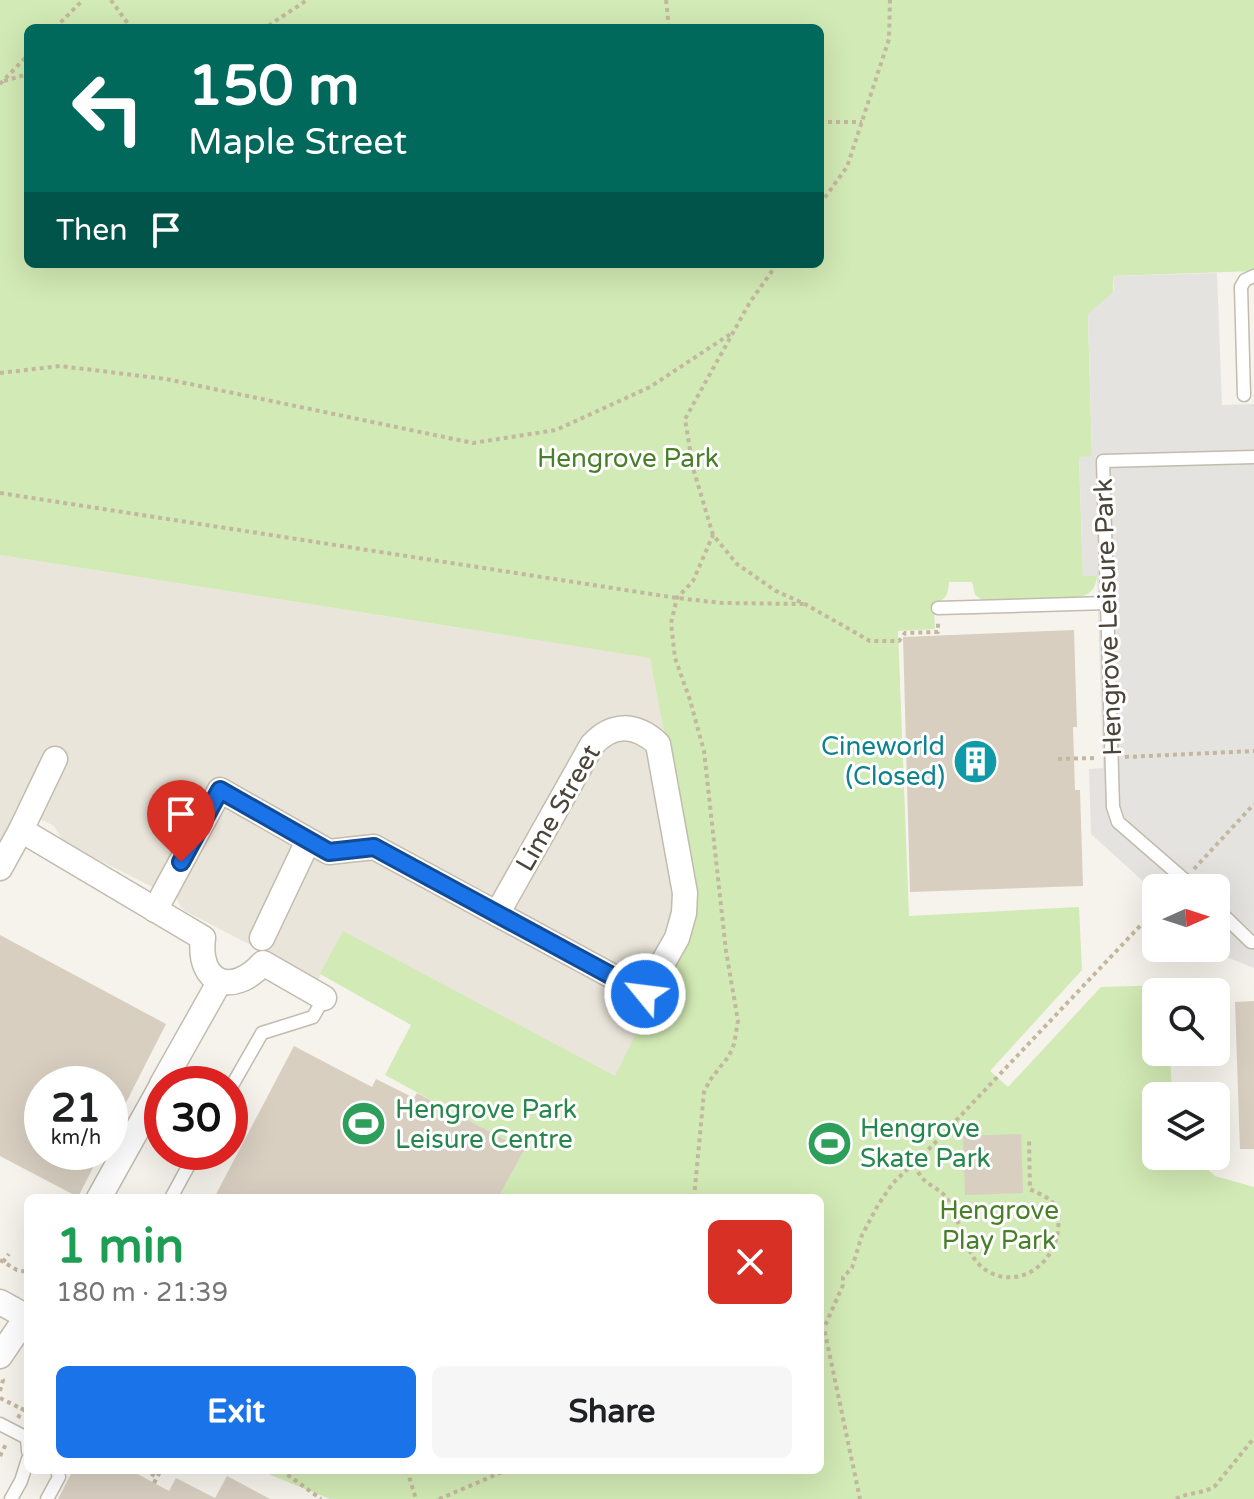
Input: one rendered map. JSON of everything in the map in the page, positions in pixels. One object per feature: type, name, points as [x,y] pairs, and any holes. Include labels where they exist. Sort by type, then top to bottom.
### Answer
[{"type":"street","name":"Lime Street","points":[[637,729],[658,744],[685,893],[684,913],[677,938],[645,994],[497,914],[592,745],[603,732],[637,729]]},
{"type":"street","points":[[0,868],[55,759]]},
{"type":"street","points":[[155,910],[220,790],[329,852],[374,847],[497,914]]},
{"type":"street","points":[[21,830],[203,938],[201,955],[207,970],[220,981],[242,980],[252,975],[263,963],[324,998]]},
{"type":"street","points":[[262,938],[308,841]]},
{"type":"street","points":[[172,1066],[220,981]]},
{"type":"street","points":[[105,1194],[144,1118]]},
{"type":"street","points":[[0,1302],[24,1314]]},
{"type":"street","points":[[0,1356],[24,1322]]},
{"type":"lane","points":[[1244,395],[1241,287],[1245,280],[1254,276]]},
{"type":"lane","name":"Hengrove Leisure Park","points":[[1179,874],[1118,822],[1113,807],[1103,461],[1254,457]]},
{"type":"lane","points":[[938,608],[1107,603]]},
{"type":"lane","points":[[1230,922],[1254,942]]},
{"type":"lane","points":[[243,1066],[262,1033],[313,1017],[324,998]]},
{"type":"lane","points":[[173,1194],[186,1170]]},
{"type":"lane","points":[[0,1424],[24,1436]]},
{"type":"lane","points":[[11,1499],[24,1472]]},
{"type":"lane","points":[[47,1499],[58,1474]]},
{"type":"path","points":[[59,24],[83,0]]},
{"type":"path","points":[[111,0],[128,24]]},
{"type":"path","points":[[271,24],[307,0]]},
{"type":"path","points":[[666,0],[669,24]]},
{"type":"path","points":[[824,199],[847,167],[862,122],[889,39],[890,0]]},
{"type":"path","points":[[1,83],[24,59]]},
{"type":"path","points":[[1,83],[24,75]]},
{"type":"path","points":[[824,122],[862,122]]},
{"type":"path","points":[[774,268],[750,302],[685,419],[693,468],[713,535],[737,564],[776,591],[870,641],[899,641],[905,633],[938,632],[938,608]]},
{"type":"path","points":[[0,373],[60,366],[166,379],[473,443],[556,430],[650,387],[732,333]]},
{"type":"path","points":[[0,493],[677,598],[722,603],[805,604]]},
{"type":"path","points":[[694,1194],[704,1092],[729,1056],[738,1021],[726,951],[704,751],[675,658],[671,623],[677,598],[693,581],[713,535]]},
{"type":"path","points":[[1058,759],[1254,751]]},
{"type":"path","points":[[1196,874],[1254,804]]},
{"type":"path","points":[[824,1322],[843,1285],[843,1277],[852,1268],[870,1218],[893,1183],[914,1165],[1142,924]]},
{"type":"path","points":[[914,1165],[923,1179],[946,1196],[976,1262],[991,1273],[1005,1277],[1021,1276],[1048,1258],[1057,1241],[1060,1216],[1052,1202],[1030,1189],[1029,1138]]},
{"type":"path","points":[[9,1254],[2,1261],[24,1271]]},
{"type":"path","points":[[824,1341],[860,1499]]},
{"type":"path","points":[[0,1378],[3,1380],[0,1391]]},
{"type":"path","points":[[0,1398],[24,1410]]},
{"type":"path","points":[[1176,1499],[1215,1486],[1254,1438]]},
{"type":"path","points":[[151,1474],[157,1477]]},
{"type":"path","points":[[154,1483],[159,1474]]},
{"type":"path","points":[[287,1474],[321,1499]]},
{"type":"path","points":[[408,1474],[416,1499]]},
{"type":"path","points":[[439,1499],[498,1474]]},
{"type":"shaded area","points":[[1217,273],[1222,405],[1254,404],[1254,968],[1230,958],[1230,874],[1142,874],[1142,880],[1091,834],[1089,769],[1103,768],[1097,576],[1083,576],[1079,457],[1092,456],[1088,314],[1111,294],[1114,289],[1113,276]]},
{"type":"shaded area","points":[[0,555],[651,658],[695,893],[688,928],[615,1077],[344,932],[318,980],[185,911],[177,899],[72,847],[61,838],[54,826],[20,809],[0,846]]},
{"type":"green space","name":"Hengrove Park","points":[[0,0],[1254,0],[1254,271],[1113,276],[1111,295],[1093,309],[1088,318],[1092,457],[1079,458],[1083,576],[1097,576],[1094,587],[1086,595],[1078,597],[984,601],[975,595],[972,582],[949,582],[946,596],[934,603],[935,629],[898,631],[909,916],[1079,907],[1082,970],[990,1071],[1008,1087],[1101,987],[1142,986],[1142,1066],[1171,1066],[1171,1082],[1142,1082],[1142,1170],[1209,1170],[1215,1176],[1254,1187],[1254,1499],[330,1499],[268,1474],[824,1474],[824,1194],[500,1194],[523,1150],[385,1075],[411,1025],[320,974],[343,931],[615,1076],[688,928],[695,893],[650,658],[0,555]]},
{"type":"building","name":"Cineworld (Closed)","points":[[1074,630],[1075,790],[1080,790],[1083,886],[910,892],[903,637]]},
{"type":"building","points":[[0,935],[166,1024],[128,1099],[128,1066],[24,1066],[24,1169],[0,1156]]},
{"type":"building","points":[[1254,1001],[1254,1149],[1240,1149],[1235,1002]]},
{"type":"building","name":"Hengrove Park Leisure Centre","points":[[294,1046],[372,1087],[376,1079],[414,1098],[417,1093],[524,1150],[500,1194],[216,1194],[229,1170],[248,1170],[248,1133]]},
{"type":"building","points":[[1021,1134],[1023,1193],[965,1195],[963,1136]]},
{"type":"building","points":[[27,1170],[92,1170],[80,1194],[72,1194]]},
{"type":"building","points":[[71,1474],[137,1474],[169,1491],[176,1478],[215,1498],[227,1476],[270,1499],[58,1499]]},
{"type":"place","name":"Cineworld (Closed)","points":[[976,761]]},
{"type":"place","name":"Hengrove Park Leisure Centre","points":[[364,1124]]},
{"type":"place","name":"Hengrove Skate Park","points":[[829,1143]]},
{"type":"route","points":[[181,862],[220,790],[329,852],[374,847],[645,994]]},
{"type":"park label","name":"Hengrove Play Park","points":[[999,1225]]}]
